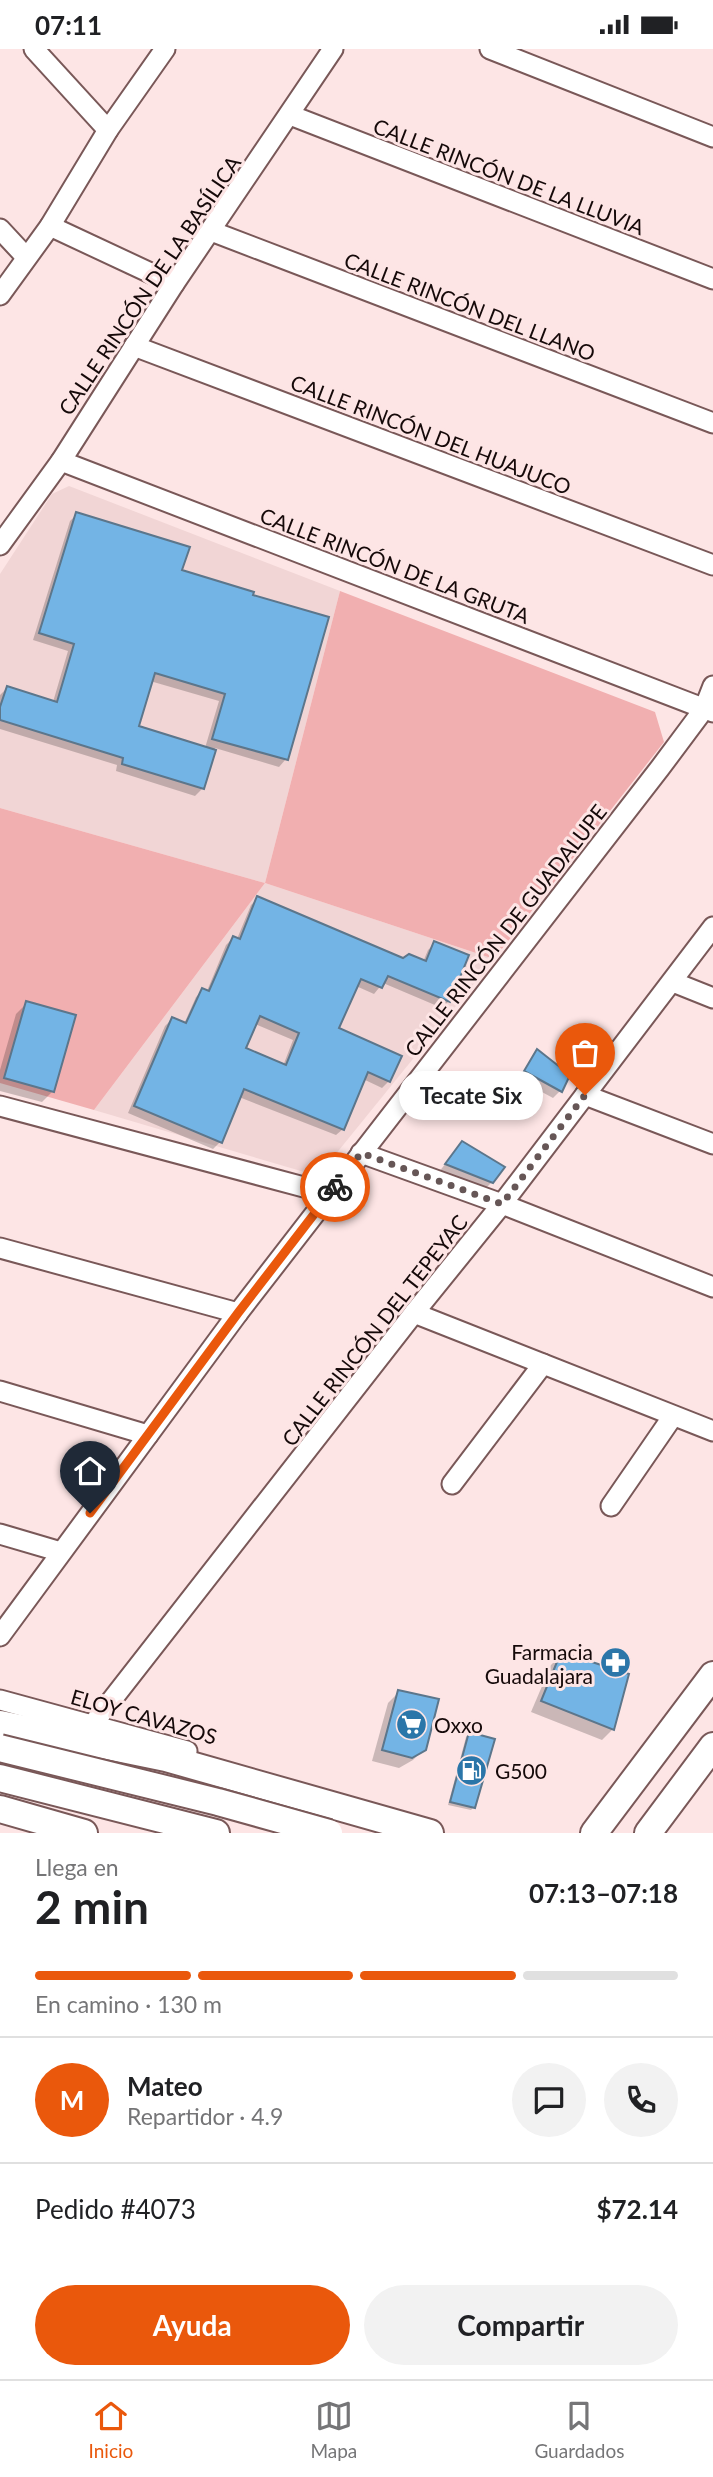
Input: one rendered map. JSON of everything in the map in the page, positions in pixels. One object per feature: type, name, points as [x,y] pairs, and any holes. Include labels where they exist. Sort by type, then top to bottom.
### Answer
[{"type":"main road","points":[[594,1833],[713,1675]]},
{"type":"main road","points":[[0,1724],[166,1758],[430,1833]]},
{"type":"main road","points":[[648,1833],[713,1745]]},
{"type":"main road","points":[[0,1748],[330,1833]]},
{"type":"main road","points":[[0,1778],[216,1833]]},
{"type":"main road","points":[[278,1789],[311,1818],[314,1833]]},
{"type":"main road","points":[[0,1809],[84,1833]]},
{"type":"main road","points":[[337,1833],[369,1815]]},
{"type":"street","points":[[34,49],[108,130]]},
{"type":"street","points":[[0,295],[50,226],[108,130],[165,49]]},
{"type":"street","name":"CALLE RINCÓN DE LA BASÍLICA","points":[[0,545],[61,461],[174,284],[333,49]]},
{"type":"street","points":[[491,49],[713,137]]},
{"type":"street","name":"CALLE RINCÓN DE LA LLUVIA","points":[[289,115],[713,279]]},
{"type":"street","points":[[50,226],[174,284]]},
{"type":"street","points":[[0,229],[26,257]]},
{"type":"street","name":"CALLE RINCÓN DEL LLANO","points":[[211,231],[713,423]]},
{"type":"street","name":"CALLE RINCÓN DEL HUAJUCO","points":[[134,346],[713,565]]},
{"type":"street","name":"CALLE RINCÓN DE LA GRUTA","points":[[61,461],[709,710]]},
{"type":"street","name":"CALLE RINCÓN DE GUADALUPE","points":[[0,1636],[238,1313],[709,710],[713,686]]},
{"type":"street","name":"CALLE RINCÓN DEL TEPEYAC","points":[[93,1724],[502,1204],[713,927]]},
{"type":"street","points":[[673,982],[713,998]]},
{"type":"street","points":[[585,1095],[713,1144]]},
{"type":"street","points":[[0,1105],[330,1194]]},
{"type":"street","points":[[361,1153],[502,1204],[713,1287]]},
{"type":"street","points":[[0,1248],[238,1313]]},
{"type":"street","points":[[414,1313],[713,1431]]},
{"type":"street","points":[[452,1484],[543,1364]]},
{"type":"street","points":[[0,1391],[148,1435]]},
{"type":"street","points":[[611,1506],[673,1416]]},
{"type":"street","points":[[0,1534],[61,1552]]},
{"type":"street","name":"ELOY CAVAZOS","points":[[0,1700],[186,1750],[235,1767],[278,1789]]},
{"type":"shaded area","points":[[69,486],[340,591],[265,883],[0,808],[0,574],[52,494]]},
{"type":"shaded area","points":[[340,591],[655,712],[664,742],[494,959],[265,883]]},
{"type":"shaded area","points":[[0,808],[265,883],[94,1110],[0,1083]]},
{"type":"shaded area","points":[[265,883],[494,959],[318,1176],[94,1110]]},
{"type":"building","points":[[76,512],[190,547],[182,570],[254,592],[253,595],[329,617],[288,760],[212,739],[225,694],[155,673],[139,726],[216,750],[204,789],[122,764],[123,758],[0,720],[0,707],[7,686],[57,702],[74,644],[39,633]]},
{"type":"building","points":[[257,896],[403,958],[409,954],[426,961],[434,941],[469,955],[450,1002],[388,976],[382,988],[361,979],[339,1028],[402,1056],[390,1082],[368,1072],[344,1130],[244,1089],[222,1143],[134,1106],[172,1017],[186,1023],[202,988],[209,991],[233,936],[240,939]],"holes":[[[260,1016],[299,1033],[286,1065],[246,1048]]]},
{"type":"building","points":[[26,1001],[76,1015],[54,1092],[4,1078]]},
{"type":"building","points":[[537,1049],[570,1075],[562,1092],[524,1071]]},
{"type":"building","points":[[462,1141],[505,1167],[493,1183],[445,1164]]},
{"type":"building","points":[[561,1652],[629,1674],[614,1730],[541,1701]]},
{"type":"building","name":"Oxxo","points":[[398,1690],[439,1699],[426,1750],[412,1758],[382,1750]]},
{"type":"building","name":"G500","points":[[469,1732],[495,1739],[475,1808],[450,1802]]},
{"type":"way so far","points":[[335,1187],[361,1153],[502,1204],[585,1095]]},
{"type":"place","name":"Tecate Six","points":[[585,1095]]},
{"type":"place","name":"Farmacia Guadalajara","points":[[616,1663]]},
{"type":"place","name":"Oxxo","points":[[411,1724]]},
{"type":"place","name":"G500","points":[[472,1770]]},
{"type":"route","points":[[90,1513],[335,1187]]}]
